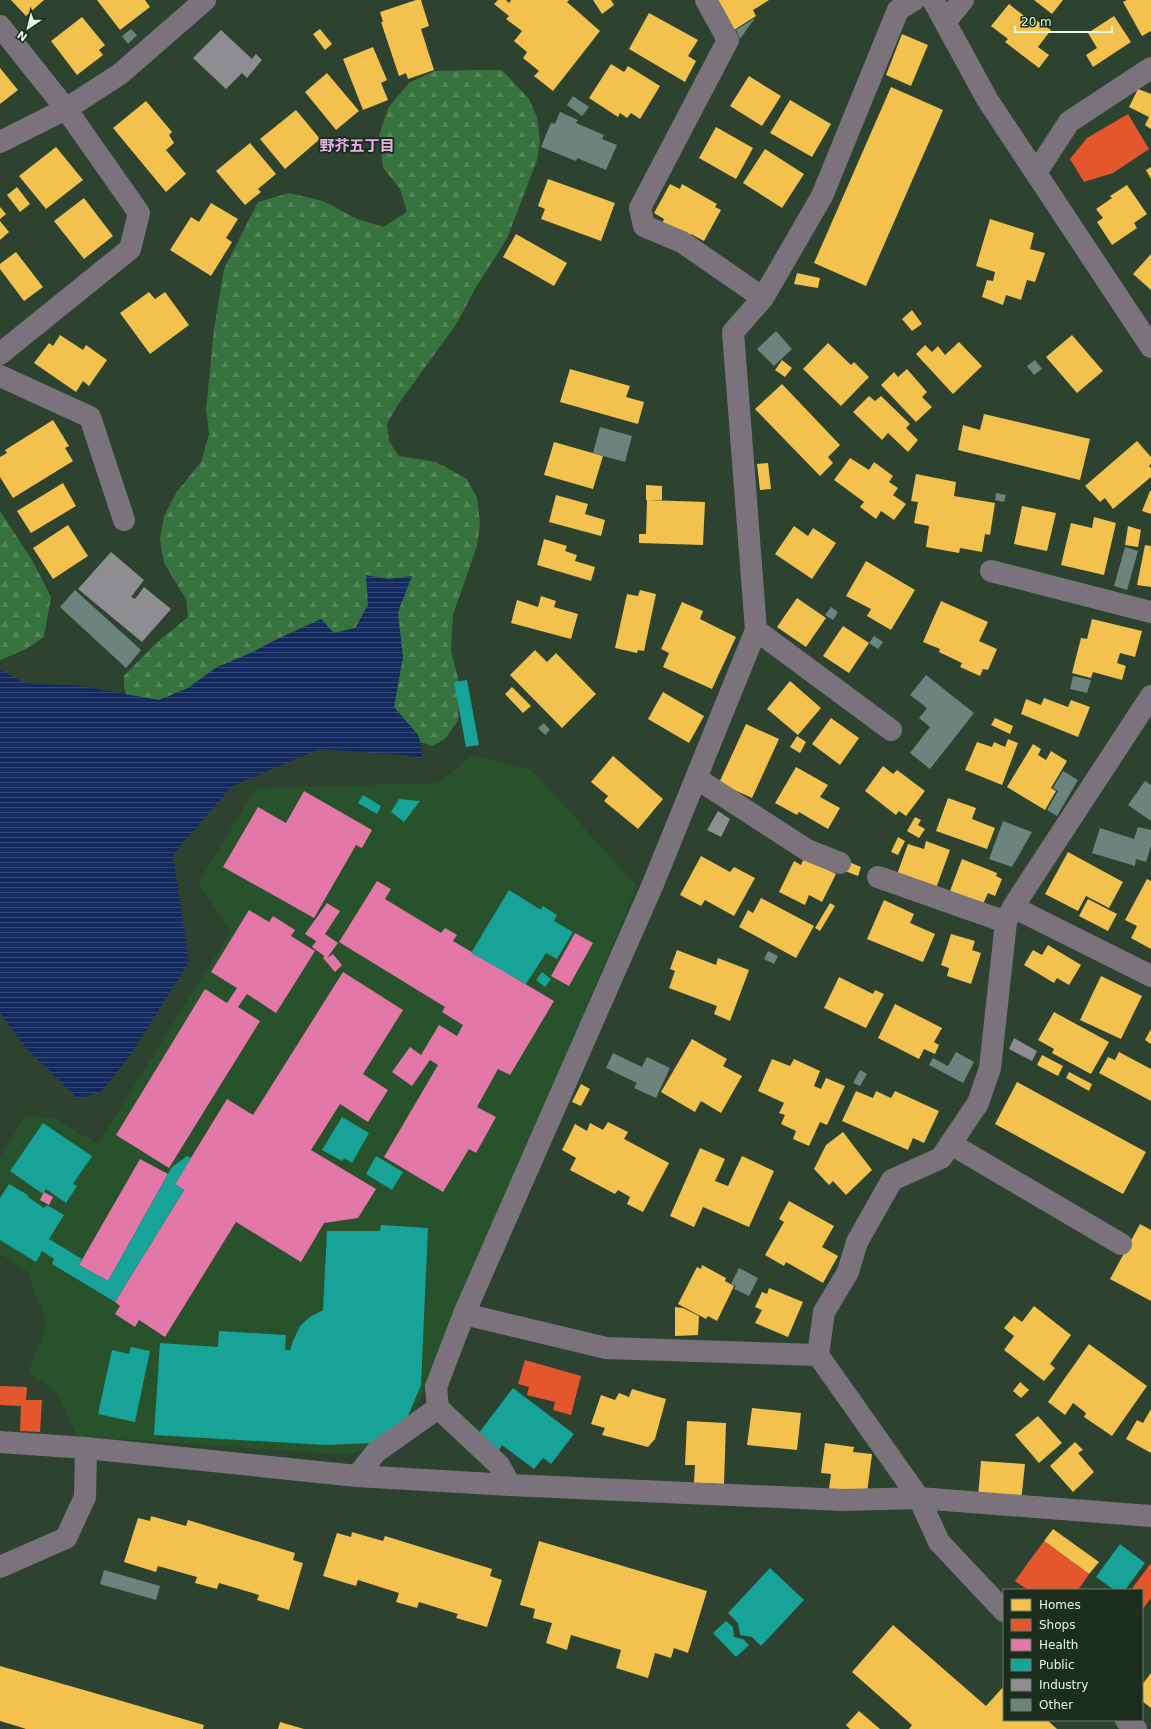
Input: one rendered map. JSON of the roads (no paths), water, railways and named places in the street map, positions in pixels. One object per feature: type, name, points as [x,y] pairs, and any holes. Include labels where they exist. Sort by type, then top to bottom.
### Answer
[{"type":"street","points":[[706,0],[728,40],[640,208],[644,226],[682,242],[763,298]]},
{"type":"street","points":[[510,1485],[499,1465],[438,1408],[436,1387],[464,1314],[653,884],[756,630],[733,332],[763,298],[822,196],[898,10],[914,0]]},
{"type":"street","points":[[933,0],[987,99],[1151,347]]},
{"type":"street","points":[[945,22],[963,0]]},
{"type":"street","points":[[0,142],[66,109],[120,74],[198,2]]},
{"type":"street","points":[[0,26],[66,109],[139,213],[130,249],[0,354]]},
{"type":"street","points":[[1036,173],[1069,122],[1151,68]]},
{"type":"street","points":[[0,376],[90,417],[124,520]]},
{"type":"street","points":[[991,571],[1151,612]]},
{"type":"street","points":[[756,630],[891,730]]},
{"type":"street","points":[[1003,1610],[939,1542],[919,1498],[818,1355],[824,1312],[848,1272],[857,1242],[892,1180],[941,1158],[978,1103],[990,1068],[1009,915],[1151,696]]},
{"type":"street","points":[[696,778],[807,850],[840,864]]},
{"type":"street","points":[[878,877],[1009,915],[1151,976]]},
{"type":"street","points":[[951,1144],[1121,1244]]},
{"type":"street","points":[[464,1314],[606,1348],[818,1355]]},
{"type":"street","points":[[357,1476],[376,1452],[438,1408]]},
{"type":"street","points":[[0,1442],[86,1448],[357,1476],[510,1485],[844,1500],[919,1498],[1151,1516]]},
{"type":"street","points":[[0,1567],[66,1538],[85,1497],[86,1448]]},
{"type":"street","points":[[1127,1721],[1136,1729]]},
{"type":"water","points":[[366,575],[389,579],[412,576],[398,612],[403,657],[394,707],[419,736],[423,759],[403,755],[319,749],[231,787],[173,855],[189,962],[130,1056],[102,1091],[78,1099],[26,1048],[0,1013],[0,670],[27,684],[74,685],[159,700],[188,688],[217,667],[253,652],[321,619],[334,633],[355,628],[368,605]]},
{"type":"district","name":"野芥五丁目","points":[[357,146]]}]
